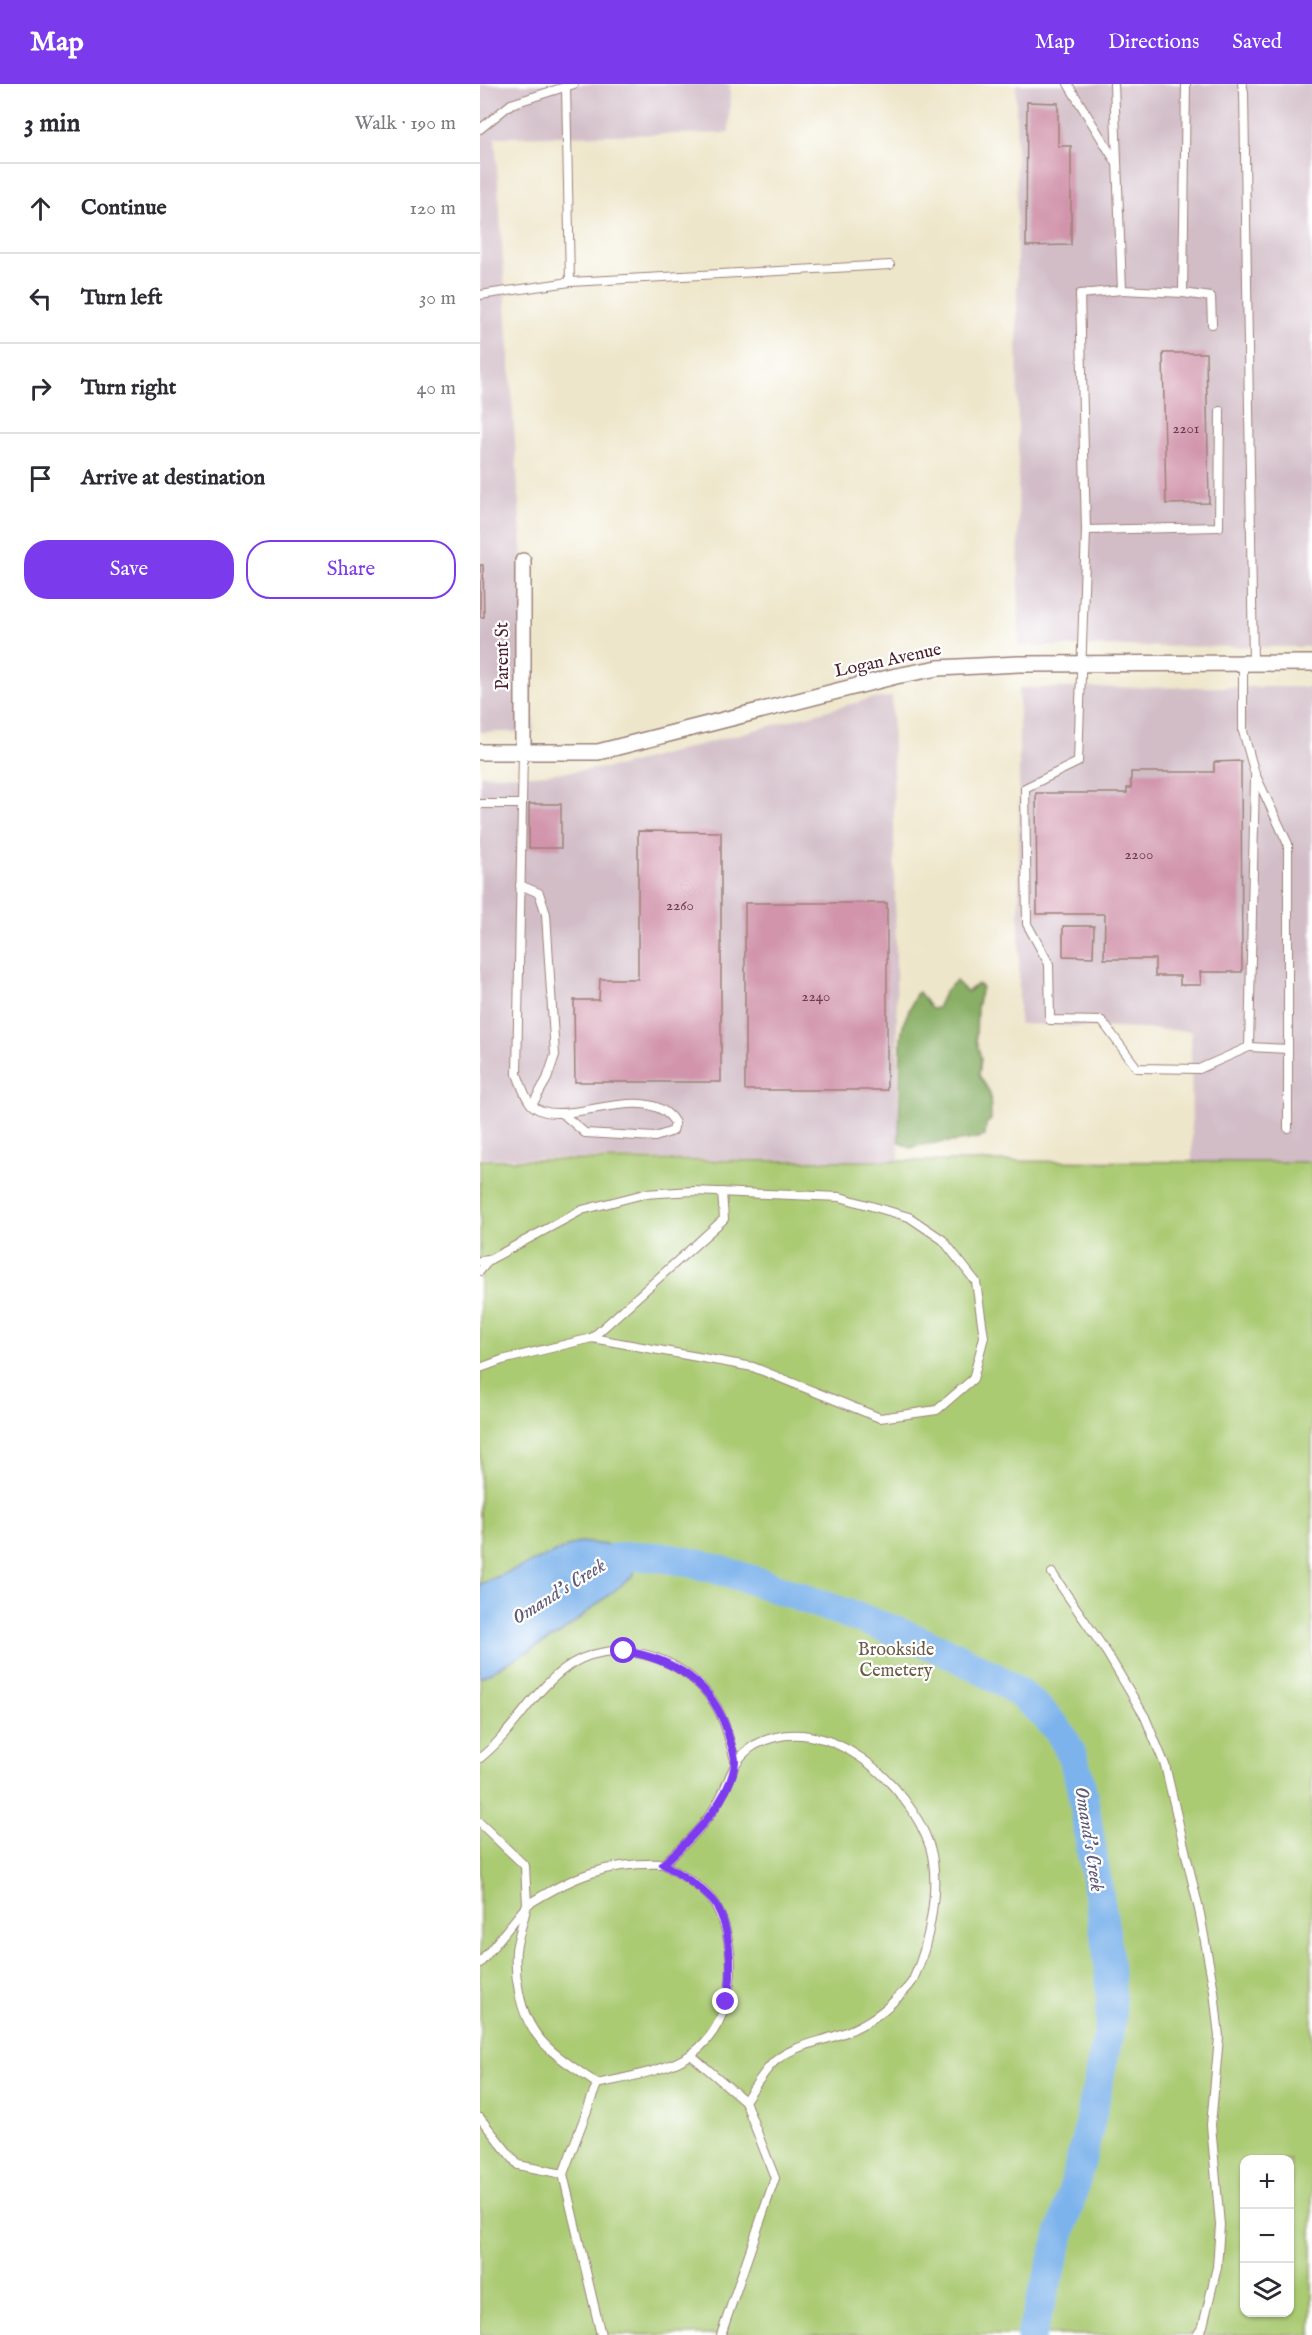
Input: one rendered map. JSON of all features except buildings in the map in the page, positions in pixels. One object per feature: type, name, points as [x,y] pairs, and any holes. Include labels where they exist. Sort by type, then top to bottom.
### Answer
[{"type":"street","name":"Parent St","points":[[523,561],[523,752]]},
{"type":"street","name":"Logan Avenue","points":[[480,752],[598,752],[885,679],[938,668],[1081,663],[1312,663]]},
{"type":"lane","points":[[1068,84],[1118,165]]},
{"type":"lane","points":[[1114,84],[1122,290]]},
{"type":"lane","points":[[1183,293],[1186,84]]},
{"type":"lane","points":[[1242,84],[1244,92],[1248,663],[1243,731],[1255,774],[1288,844],[1288,1128]]},
{"type":"lane","points":[[480,129],[511,104],[570,85],[570,282]]},
{"type":"lane","points":[[480,295],[570,282],[890,265]]},
{"type":"lane","points":[[1212,324],[1211,297],[1122,290],[1080,294],[1086,530],[1078,762],[1025,788],[1027,924],[1049,964],[1050,1020],[1102,1022],[1137,1068],[1199,1069],[1250,1047],[1288,1049]]},
{"type":"lane","points":[[1086,530],[1219,527],[1220,411]]},
{"type":"lane","points":[[523,752],[517,1074],[532,1105],[542,1111],[564,1114],[610,1104],[634,1104],[656,1108],[670,1114],[675,1123],[673,1131],[655,1137],[585,1133],[564,1114]]},
{"type":"lane","points":[[1250,1047],[1255,774]]},
{"type":"lane","points":[[480,804],[522,804]]},
{"type":"lane","points":[[520,885],[539,893],[546,914],[555,1056],[547,1079],[532,1105]]},
{"type":"lane","points":[[592,1338],[724,1219],[722,1192]]},
{"type":"lane","points":[[480,1261],[489,1260],[582,1210],[644,1194],[722,1192],[840,1197],[909,1217],[943,1240],[975,1282],[984,1337],[973,1379],[937,1410],[880,1418],[753,1366],[592,1338],[502,1360],[480,1368]]},
{"type":"lane","points":[[480,1271],[489,1260]]},
{"type":"lane","points":[[1052,1573],[1107,1653],[1145,1717],[1165,1765],[1178,1815],[1215,1991],[1219,2037],[1211,2125],[1220,2225],[1217,2267],[1203,2326],[1197,2335]]},
{"type":"lane","points":[[480,1758],[507,1734],[527,1707],[565,1668],[604,1653],[624,1651],[648,1655],[670,1663],[690,1675],[703,1688],[725,1725],[735,1760],[729,1781],[712,1812],[701,1827],[663,1864]]},
{"type":"lane","points":[[735,1760],[756,1745],[783,1736],[814,1736],[841,1745],[885,1779],[910,1808],[930,1850],[933,1885],[929,1933],[922,1960],[912,1983],[884,2011],[857,2028],[797,2048],[775,2061],[745,2101]]},
{"type":"lane","points":[[480,1823],[525,1866],[527,1905],[516,1948],[516,1964],[526,2022],[534,2035],[550,2049],[597,2084],[627,2078],[691,2055],[705,2042],[726,2002],[730,1987],[728,1946],[724,1926],[713,1901],[663,1864],[608,1866],[586,1874],[527,1905],[480,1963]]},
{"type":"lane","points":[[691,2055],[745,2101],[775,2178],[721,2335]]},
{"type":"lane","points":[[597,2084],[564,2174],[601,2335]]},
{"type":"lane","points":[[480,2118],[518,2165],[564,2174]]},
{"type":"shaded area","points":[[480,84],[730,84],[729,133],[495,137],[534,732],[480,732]]},
{"type":"shaded area","points":[[1016,84],[1312,84],[1312,647],[1019,646]]},
{"type":"shaded area","points":[[1312,687],[1312,1161],[1192,1161],[1191,1031],[1019,1024],[1019,688]]},
{"type":"shaded area","points":[[892,697],[899,1160],[480,1158],[480,775],[535,775],[617,767],[870,699]]},
{"type":"green space","points":[[956,981],[967,992],[977,984],[982,987],[977,1007],[976,1040],[981,1058],[979,1075],[990,1093],[991,1120],[986,1124],[985,1136],[910,1148],[899,1141],[901,1037],[904,1022],[916,994],[919,992],[931,1009],[937,1008],[945,991]]},
{"type":"green space","name":"Brookside Cemetery","points":[[480,1160],[1312,1162],[1312,2335],[480,2335]]},
{"type":"water","points":[[580,1542],[624,1547],[633,1556],[634,1575],[561,1633],[480,1678],[480,1584]]},
{"type":"waterway","name":"Omand's Creek","points":[[596,1566],[617,1558],[642,1556],[701,1565],[732,1573],[907,1636],[942,1650],[1007,1685],[1035,1706],[1065,1741],[1077,1770],[1087,1818],[1107,1950],[1111,2019],[1093,2111],[1077,2175],[1031,2335]]},
{"type":"route","points":[[624,1651],[648,1655],[670,1663],[690,1675],[714,1702],[725,1725],[735,1760],[729,1781],[701,1827],[663,1864],[677,1872],[713,1901],[724,1926],[728,1946],[730,1987],[726,2002]]}]
